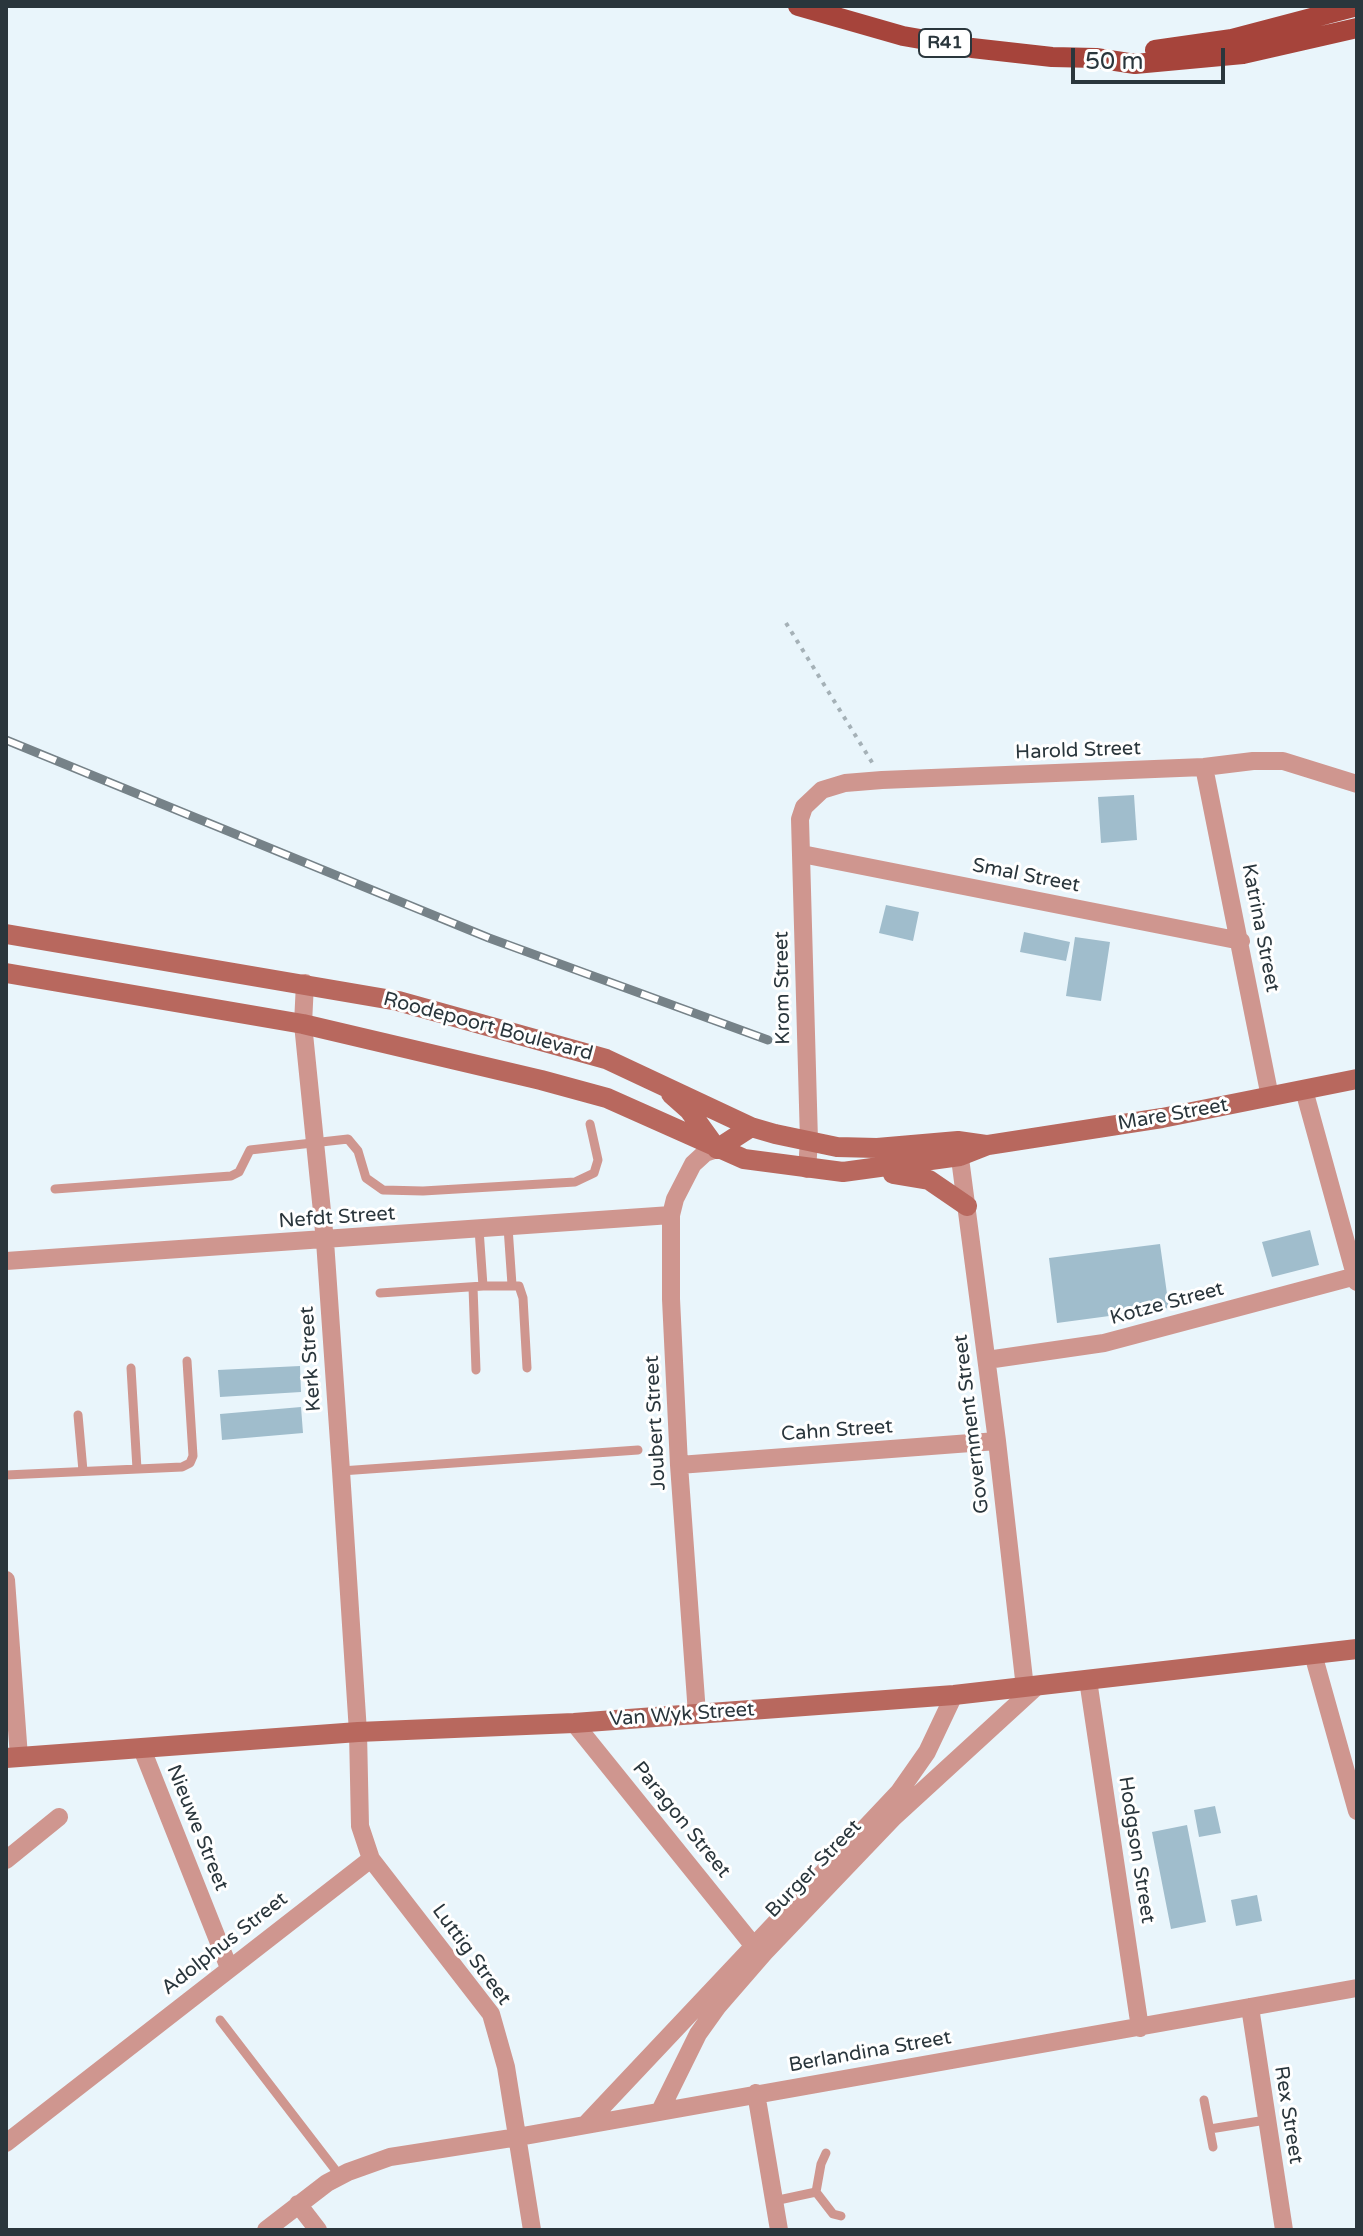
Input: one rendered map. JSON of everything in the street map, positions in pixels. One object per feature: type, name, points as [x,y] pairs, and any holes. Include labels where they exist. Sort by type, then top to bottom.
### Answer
[{"type":"main road","name":"R41","points":[[798,6],[903,36],[972,48],[1135,64],[1243,54],[1357,28]]},
{"type":"main road","name":"R41","points":[[1096,58],[1232,39],[1357,6]]},
{"type":"street","name":"Harold Street","points":[[804,807],[817,793],[832,785],[882,780],[1204,767],[1253,761],[1283,761],[1357,784]]},
{"type":"street","name":"Katrina Street","points":[[1204,767],[1270,1097]]},
{"type":"street","name":"Krom Street","points":[[804,807],[800,819],[809,1141],[807,1169]]},
{"type":"street","name":"Smal Street","points":[[802,854],[1241,941]]},
{"type":"street","name":"Roodepoort Boulevard","points":[[6,934],[398,1001],[606,1059],[751,1127],[809,1141],[837,1147],[959,1149]]},
{"type":"street","name":"Roodepoort Boulevard","points":[[6,973],[303,1024],[541,1080],[607,1098],[744,1159],[843,1172],[959,1149]]},
{"type":"street","name":"Kerk Street","points":[[305,983],[303,1024],[325,1241],[358,1732]]},
{"type":"street","name":"Mare Street","points":[[959,1149],[1162,1118],[1357,1079]]},
{"type":"street","points":[[655,1081],[689,1110],[717,1149],[751,1127]]},
{"type":"street","points":[[1304,1090],[1356,1279]]},
{"type":"street","name":"Joubert Street","points":[[697,1714],[679,1465],[671,1299],[671,1215],[675,1199],[693,1164],[705,1153],[717,1149]]},
{"type":"street","name":"Government Street","points":[[959,1149],[1031,1687]]},
{"type":"street","points":[[843,1172],[902,1174],[929,1180],[967,1206]]},
{"type":"street","name":"Nefdt Street","points":[[6,1261],[671,1215]]},
{"type":"street","name":"Kotze Street","points":[[987,1360],[1104,1343],[1356,1279]]},
{"type":"street","name":"Cahn Street","points":[[679,1465],[997,1441]]},
{"type":"street","points":[[6,1580],[12,1757]]},
{"type":"street","name":"Van Wyk Street","points":[[12,1757],[358,1732],[574,1723],[954,1695],[1357,1649]]},
{"type":"street","points":[[1313,1654],[1357,1811]]},
{"type":"street","name":"Hodgson Street","points":[[1088,1680],[1140,2028]]},
{"type":"street","name":"Burger Street","points":[[660,2111],[698,2034],[755,1964],[894,1817],[1031,1687]]},
{"type":"street","name":"Burger Street","points":[[586,2124],[899,1792],[927,1752],[954,1695]]},
{"type":"street","name":"Paragon Street","points":[[574,1723],[753,1945]]},
{"type":"street","points":[[358,1732],[360,1826],[371,1859]]},
{"type":"street","name":"Nieuwe Street","points":[[142,1749],[229,1968]]},
{"type":"street","points":[[6,1860],[59,1817]]},
{"type":"street","name":"Adolphus Street","points":[[6,2143],[371,1859]]},
{"type":"street","name":"Luttig Street","points":[[371,1859],[491,2014],[506,2067],[532,2230]]},
{"type":"street","name":"Berlandina Street","points":[[266,2230],[340,2176],[390,2157],[1357,1988]]},
{"type":"street","name":"Rex Street","points":[[1250,2007],[1284,2230]]},
{"type":"street","points":[[756,2093],[779,2230]]},
{"type":"street","points":[[298,2204],[318,2230]]},
{"type":"lane","points":[[55,1189],[231,1176],[239,1172],[250,1150],[348,1139],[358,1151],[366,1178],[383,1190],[423,1191],[575,1182],[594,1173],[598,1160],[590,1124]]},
{"type":"lane","points":[[508,1227],[512,1285]]},
{"type":"lane","points":[[476,1370],[479,1229]]},
{"type":"lane","points":[[380,1293],[519,1286],[522,1291],[527,1368]]},
{"type":"lane","points":[[6,1475],[182,1467],[192,1460],[187,1361]]},
{"type":"lane","points":[[131,1368],[137,1469]]},
{"type":"lane","points":[[78,1415],[83,1471]]},
{"type":"lane","points":[[341,1471],[638,1450]]},
{"type":"lane","points":[[220,2020],[340,2176]]},
{"type":"lane","points":[[1204,2100],[1213,2147]]},
{"type":"lane","points":[[1210,2129],[1266,2120]]},
{"type":"lane","points":[[826,2153],[822,2158],[816,2192],[833,2214],[841,2216]]},
{"type":"lane","points":[[774,2201],[816,2192]]},
{"type":"path","points":[[786,623],[882,780]]},
{"type":"building","points":[[1134,795],[1137,840],[1101,843],[1098,797]]},
{"type":"building","points":[[886,905],[919,912],[913,941],[879,933]]},
{"type":"building","points":[[1024,932],[1070,942],[1066,961],[1020,952]]},
{"type":"building","points":[[1075,937],[1110,942],[1101,1001],[1066,996]]},
{"type":"building","points":[[1310,1230],[1319,1265],[1272,1277],[1262,1242]]},
{"type":"building","points":[[1160,1244],[1169,1308],[1057,1323],[1049,1258]]},
{"type":"building","points":[[300,1366],[301,1392],[220,1397],[218,1370]]},
{"type":"building","points":[[301,1407],[303,1433],[222,1440],[220,1414]]},
{"type":"building","points":[[1215,1806],[1221,1833],[1199,1837],[1194,1810]]},
{"type":"building","points":[[1187,1825],[1206,1922],[1171,1929],[1152,1832]]},
{"type":"building","points":[[1257,1895],[1262,1921],[1236,1926],[1231,1900]]},
{"type":"railway","points":[[6,740],[489,938],[768,1040]]}]
